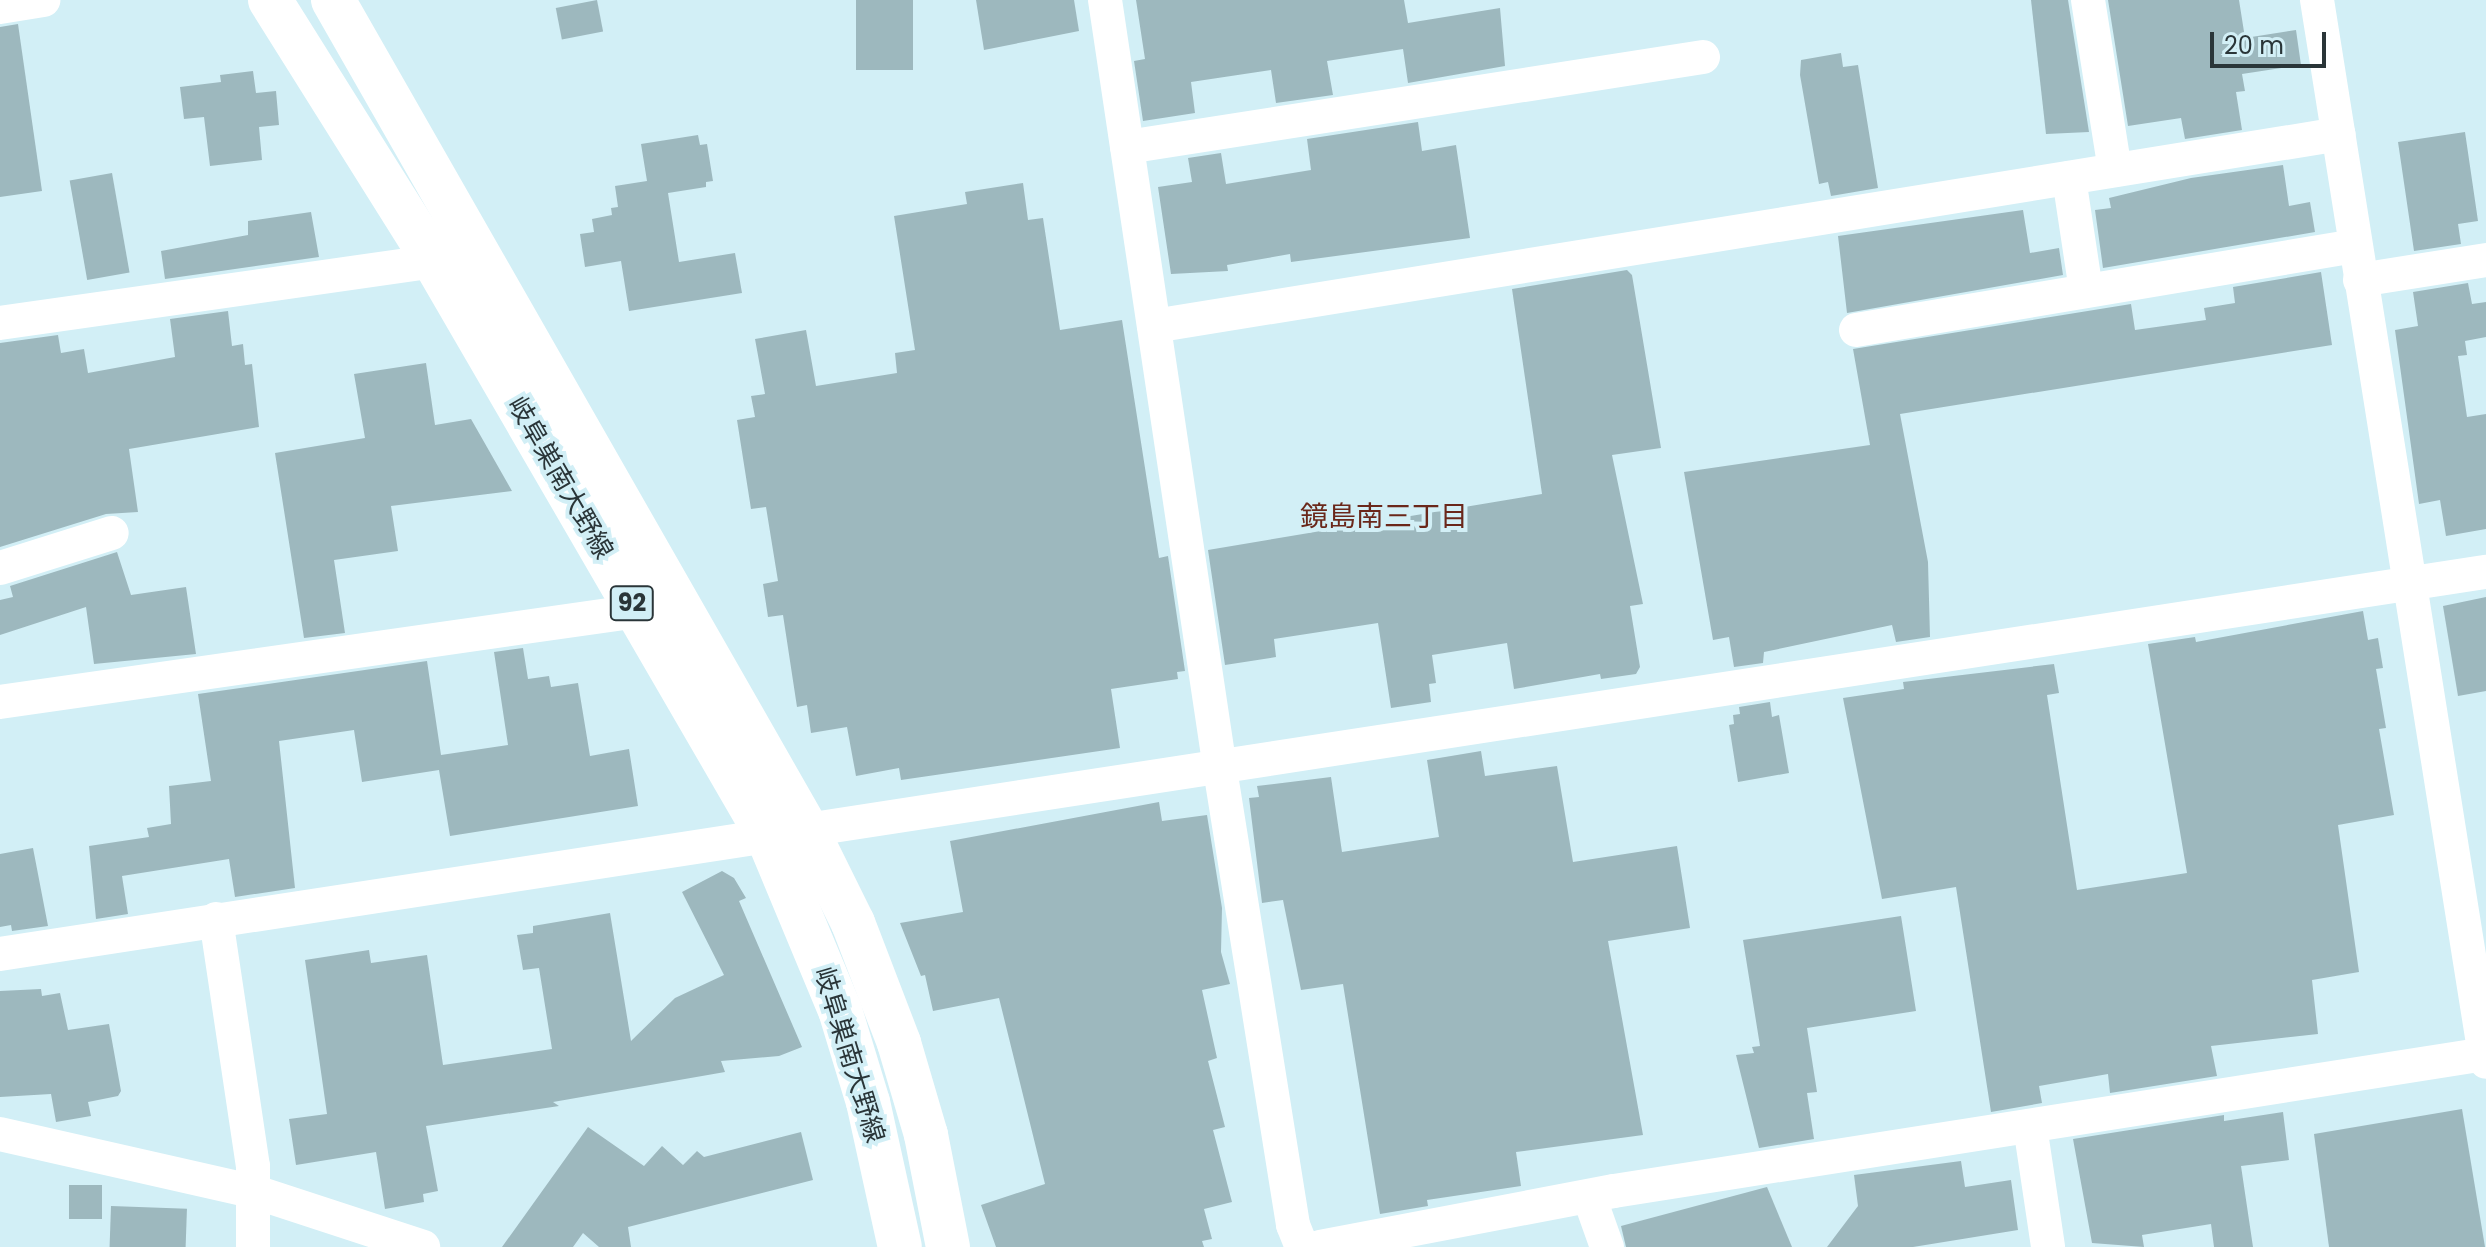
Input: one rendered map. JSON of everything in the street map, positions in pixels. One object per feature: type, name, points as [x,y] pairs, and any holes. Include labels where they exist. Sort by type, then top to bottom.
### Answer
[{"type":"main road","name":"岐阜巣南大野線","points":[[270,0],[434,261],[637,611],[787,833],[853,923],[899,1043],[926,1135],[948,1247]]},
{"type":"main road","name":"岐阜巣南大野線","points":[[333,0],[787,833],[868,1102],[900,1247]]},
{"type":"street","points":[[0,7],[43,0]]},
{"type":"street","points":[[1105,0],[1220,769],[1293,1225],[1302,1247]]},
{"type":"street","points":[[2088,0],[2115,170]]},
{"type":"street","points":[[1320,1247],[1590,1199],[1614,1191],[2485,1058],[2406,584],[2317,0]]},
{"type":"street","points":[[1127,147],[1703,57]]},
{"type":"street","points":[[1154,326],[2339,134]]},
{"type":"street","points":[[2069,178],[2086,291]]},
{"type":"street","points":[[1856,330],[2355,246]]},
{"type":"street","points":[[2360,280],[2486,260]]},
{"type":"street","points":[[0,323],[434,261]]},
{"type":"street","points":[[0,568],[112,533]]},
{"type":"street","points":[[0,954],[1220,769],[2486,572]]},
{"type":"street","points":[[0,702],[637,611]]},
{"type":"street","points":[[216,919],[255,1192],[253,1247]]},
{"type":"street","points":[[2030,1126],[2048,1247]]},
{"type":"street","points":[[0,1134],[255,1192],[423,1247]]},
{"type":"street","points":[[1590,1199],[1607,1247]]},
{"type":"building","points":[[597,0],[603,31],[562,39],[556,8]]},
{"type":"building","points":[[856,0],[913,0],[913,70],[856,70]]},
{"type":"building","points":[[976,0],[1074,0],[1079,31],[984,50]]},
{"type":"building","points":[[1136,0],[1404,0],[1408,23],[1500,8],[1505,66],[1408,83],[1403,49],[1327,61],[1333,95],[1276,103],[1271,70],[1191,82],[1195,113],[1143,121],[1134,61],[1145,59]]},
{"type":"building","points":[[2031,0],[2068,0],[2089,132],[2046,134]]},
{"type":"building","points":[[2108,0],[2239,0],[2245,38],[2296,30],[2301,65],[2242,74],[2245,91],[2236,92],[2242,130],[2185,139],[2181,118],[2128,126]]},
{"type":"building","points":[[18,24],[42,191],[0,197],[0,27]]},
{"type":"building","points":[[1841,53],[1843,67],[1858,65],[1878,188],[1831,196],[1828,182],[1819,184],[1800,75],[1801,60]]},
{"type":"building","points":[[253,71],[256,93],[276,91],[279,125],[259,127],[262,160],[210,166],[204,117],[184,119],[180,87],[221,82],[220,75]]},
{"type":"building","points":[[1418,122],[1422,151],[1456,145],[1470,238],[1291,262],[1290,254],[1227,265],[1228,271],[1171,274],[1158,187],[1192,182],[1188,158],[1221,153],[1226,184],[1311,170],[1307,139]]},
{"type":"building","points":[[2465,132],[2478,221],[2458,224],[2461,244],[2414,251],[2398,142]]},
{"type":"building","points":[[698,135],[700,145],[707,144],[713,181],[706,182],[706,187],[668,193],[679,262],[735,253],[742,293],[629,311],[621,261],[585,267],[580,234],[594,232],[592,219],[612,215],[611,208],[618,207],[615,186],[647,181],[641,144]]},
{"type":"building","points":[[2283,165],[2289,206],[2310,202],[2315,232],[2103,268],[2095,210],[2111,208],[2109,198],[2191,178]]},
{"type":"building","points":[[112,173],[130,272],[87,280],[70,180]]},
{"type":"building","points":[[1023,183],[1028,220],[1043,218],[1060,330],[1122,320],[1159,558],[1168,556],[1185,671],[1177,672],[1178,679],[1111,689],[1120,748],[901,780],[899,768],[856,776],[847,727],[811,733],[807,705],[797,707],[783,615],[768,617],[763,584],[778,581],[766,507],[751,509],[737,420],[755,417],[751,396],[765,394],[755,339],[806,330],[816,386],[897,373],[895,353],[915,350],[894,216],[967,204],[965,192]]},
{"type":"building","points":[[2023,210],[2030,253],[2059,248],[2063,275],[1847,313],[1838,236]]},
{"type":"building","points":[[311,212],[319,257],[165,279],[161,251],[248,235],[248,221]]},
{"type":"building","points":[[1627,270],[1632,275],[1661,448],[1612,455],[1643,604],[1630,606],[1640,667],[1636,674],[1601,679],[1600,674],[1514,689],[1507,643],[1432,655],[1436,683],[1429,684],[1431,702],[1391,708],[1378,623],[1274,639],[1276,657],[1225,665],[1208,550],[1542,494],[1512,289]]},
{"type":"building","points":[[2321,272],[2332,345],[1900,414],[1928,562],[1930,637],[1896,642],[1892,625],[1764,652],[1763,663],[1734,667],[1729,637],[1713,640],[1684,472],[1870,445],[1853,349],[2131,304],[2135,330],[2206,320],[2204,308],[2235,303],[2233,287]]},
{"type":"building","points":[[2468,283],[2472,304],[2486,302],[2486,337],[2465,341],[2467,355],[2458,356],[2467,417],[2486,414],[2486,529],[2446,536],[2440,500],[2419,504],[2395,330],[2418,326],[2413,292]]},
{"type":"building","points":[[228,311],[232,346],[243,344],[245,365],[252,364],[259,427],[129,449],[138,512],[106,514],[0,547],[0,343],[58,335],[61,353],[84,349],[88,373],[175,357],[170,319]]},
{"type":"building","points":[[426,363],[435,425],[471,419],[512,491],[391,506],[398,551],[334,560],[345,633],[304,638],[275,453],[365,438],[354,374]]},
{"type":"building","points":[[117,552],[131,595],[186,587],[196,654],[94,664],[86,607],[0,635],[0,600],[13,597],[10,586]]},
{"type":"building","points":[[2486,597],[2486,691],[2458,696],[2443,606]]},
{"type":"building","points":[[2363,611],[2368,640],[2378,638],[2383,668],[2376,669],[2386,728],[2379,729],[2394,815],[2338,825],[2359,972],[2312,980],[2318,1034],[2211,1046],[2217,1076],[2110,1093],[2108,1074],[2039,1086],[2042,1103],[1991,1112],[1956,887],[1882,899],[1843,698],[1904,689],[1903,682],[2054,664],[2059,693],[2047,695],[2077,890],[2187,873],[2148,644],[2195,637],[2196,642]]},
{"type":"building","points":[[523,648],[528,679],[549,676],[551,687],[578,683],[590,756],[629,749],[638,806],[450,836],[439,770],[362,782],[354,730],[279,741],[295,888],[235,897],[229,859],[122,876],[128,914],[96,919],[89,846],[149,837],[147,828],[171,824],[169,786],[211,781],[198,694],[427,661],[441,755],[508,745],[494,652]]},
{"type":"building","points":[[1770,702],[1772,717],[1779,715],[1789,773],[1738,782],[1729,725],[1734,724],[1733,715],[1740,714],[1739,707]]},
{"type":"building","points":[[1481,751],[1485,776],[1557,766],[1573,862],[1677,846],[1690,928],[1608,941],[1643,1135],[1516,1152],[1521,1186],[1427,1200],[1428,1206],[1380,1214],[1343,984],[1301,990],[1283,900],[1262,903],[1249,798],[1259,797],[1257,786],[1331,777],[1342,852],[1439,837],[1427,760]]},
{"type":"building","points":[[1159,802],[1162,821],[1207,815],[1222,908],[1221,952],[1230,984],[1202,990],[1217,1058],[1208,1061],[1225,1127],[1213,1130],[1232,1202],[1204,1209],[1212,1239],[1202,1241],[1204,1247],[996,1247],[981,1205],[1045,1184],[999,998],[933,1011],[925,975],[921,976],[900,923],[963,912],[950,841]]},
{"type":"building","points":[[33,848],[48,926],[12,931],[11,925],[0,927],[0,854]]},
{"type":"building","points":[[722,871],[734,878],[746,898],[739,901],[802,1047],[779,1056],[721,1061],[725,1072],[553,1102],[559,1106],[426,1126],[438,1191],[423,1194],[424,1202],[385,1209],[376,1152],[296,1165],[289,1119],[327,1114],[305,960],[369,950],[371,963],[427,955],[443,1065],[552,1049],[539,968],[523,970],[517,935],[533,933],[533,926],[610,913],[631,1041],[675,998],[724,975],[682,892]]},
{"type":"building","points":[[1901,916],[1916,1011],[1807,1028],[1817,1092],[1807,1093],[1814,1139],[1759,1148],[1736,1055],[1754,1053],[1752,1047],[1760,1046],[1743,940]]},
{"type":"building","points":[[41,989],[42,996],[60,993],[68,1030],[109,1024],[121,1091],[118,1096],[88,1102],[91,1116],[56,1122],[51,1094],[0,1097],[0,991]]},
{"type":"building","points":[[2462,1109],[2485,1247],[2329,1247],[2314,1134]]},
{"type":"building","points":[[2283,1112],[2289,1160],[2241,1166],[2253,1247],[2214,1247],[2211,1224],[2142,1235],[2144,1247],[2092,1243],[2073,1139],[2224,1115],[2224,1121]]},
{"type":"building","points":[[588,1127],[644,1166],[662,1146],[683,1165],[697,1151],[704,1157],[801,1132],[813,1180],[628,1227],[631,1247],[599,1247],[583,1233],[573,1247],[502,1247]]},
{"type":"building","points":[[1961,1161],[1965,1187],[2011,1180],[2018,1230],[1913,1247],[1827,1247],[1858,1206],[1854,1175]]},
{"type":"building","points":[[69,1185],[102,1185],[102,1219],[69,1219]]},
{"type":"building","points":[[1767,1187],[1792,1247],[1626,1247],[1621,1226]]},
{"type":"building","points":[[111,1206],[187,1209],[186,1247],[110,1247]]},
{"type":"district","name":"鏡島南三丁目","points":[[1384,517]]}]
